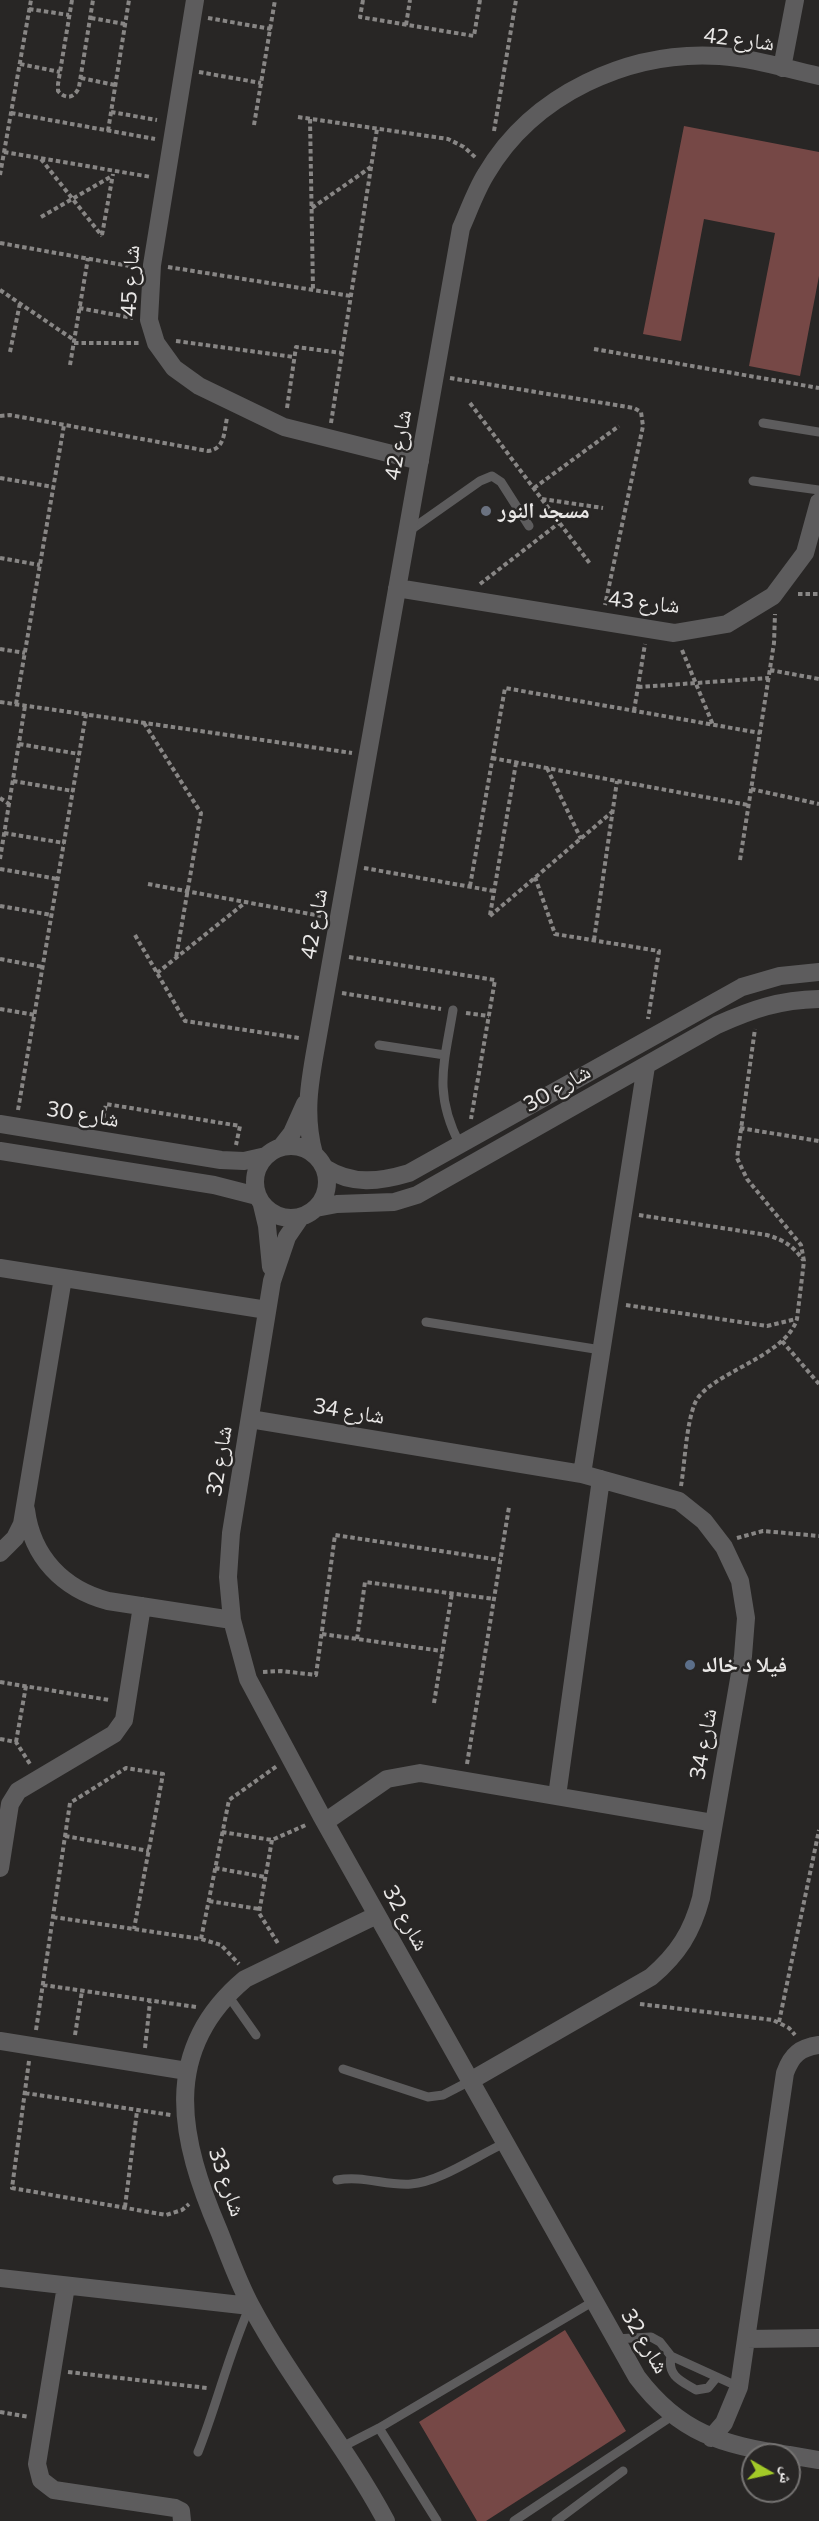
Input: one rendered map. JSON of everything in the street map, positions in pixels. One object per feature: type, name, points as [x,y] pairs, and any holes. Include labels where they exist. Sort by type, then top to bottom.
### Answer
[{"type":"street","points":[[782,68],[795,0]]},
{"type":"street","name":"شارع 45","points":[[194,8],[152,267],[149,320],[156,343],[174,368],[199,386],[284,427],[420,461]]},
{"type":"street","name":"شارع 42","points":[[273,1152],[301,1117],[307,1100],[461,228],[486,173],[521,130],[555,102],[613,70],[666,57],[721,56],[819,76]]},
{"type":"street","name":"شارع 43","points":[[397,588],[674,633],[727,624],[773,596],[805,553],[819,502]]},
{"type":"street","name":"شارع 30","points":[[319,1161],[351,1180],[370,1182],[409,1173],[742,987],[780,976],[819,972]]},
{"type":"street","name":"شارع 30","points":[[316,1209],[337,1204],[394,1202],[417,1194],[717,1024],[759,1006],[789,1000],[819,999]]},
{"type":"street","points":[[582,1474],[646,1066]]},
{"type":"street","name":"شارع 42","points":[[307,1100],[308,1127],[319,1161]]},
{"type":"street","name":"شارع 30","points":[[8,1126],[233,1162],[273,1152]]},
{"type":"street","points":[[0,1151],[214,1185],[259,1201],[277,1216],[300,1218],[316,1209],[327,1190],[319,1161],[298,1146],[273,1152],[255,1177],[259,1201]]},
{"type":"street","name":"شارع 32","points":[[259,1201],[271,1254],[272,1281]]},
{"type":"street","name":"شارع 32","points":[[300,1218],[287,1237],[272,1281],[231,1533],[228,1577],[232,1620],[248,1679],[289,1758],[637,2377],[653,2398],[672,2416],[711,2438],[741,2447]]},
{"type":"street","points":[[0,1268],[267,1310]]},
{"type":"street","points":[[0,1553],[15,1538],[26,1508],[63,1278]]},
{"type":"street","name":"شارع 34","points":[[250,1419],[582,1474],[679,1501],[704,1521],[724,1547],[740,1581],[746,1618],[743,1656],[701,1898],[695,1921],[685,1943],[670,1962],[651,1977],[470,2081]]},
{"type":"street","points":[[557,1796],[601,1479]]},
{"type":"street","points":[[26,1508],[30,1530],[39,1551],[54,1572],[70,1586],[88,1596],[232,1620]]},
{"type":"street","points":[[0,1868],[10,1804],[18,1791],[38,1777],[114,1734],[124,1720],[142,1606]]},
{"type":"street","points":[[323,1819],[387,1779],[403,1774],[420,1773],[714,1823]]},
{"type":"street","name":"شارع 33","points":[[377,1915],[245,1979],[222,2001],[199,2036],[187,2071],[183,2112],[190,2153],[202,2192],[250,2306],[340,2448],[368,2487],[386,2521]]},
{"type":"street","points":[[0,2041],[187,2071]]},
{"type":"street","points":[[711,2438],[724,2423],[739,2387],[785,2073],[790,2059],[810,2047]]},
{"type":"street","points":[[0,2278],[250,2306]]},
{"type":"street","points":[[66,2286],[37,2472],[46,2486],[54,2490],[175,2508],[181,2511],[182,2521]]},
{"type":"street","points":[[746,2339],[819,2338]]},
{"type":"street","name":"شارع 32","points":[[801,2457],[819,2460]]},
{"type":"lane","points":[[763,423],[819,432]]},
{"type":"lane","points":[[407,532],[480,481],[492,476],[501,482],[529,526]]},
{"type":"lane","points":[[753,481],[819,490]]},
{"type":"lane","points":[[453,1010],[445,1055],[442,1097],[448,1122],[460,1145]]},
{"type":"lane","points":[[380,1045],[445,1055]]},
{"type":"lane","points":[[426,1322],[601,1350]]},
{"type":"lane","points":[[222,2001],[256,2035]]},
{"type":"lane","points":[[343,2069],[428,2097],[443,2095],[470,2081]]},
{"type":"lane","points":[[337,2180],[358,2177],[413,2184],[438,2176],[505,2143]]},
{"type":"lane","points":[[340,2448],[379,2428],[594,2301]]},
{"type":"lane","points":[[198,2452],[212,2416],[236,2337],[250,2306]]},
{"type":"lane","points":[[615,2339],[651,2337],[660,2342],[670,2356],[739,2387]]},
{"type":"lane","points":[[670,2356],[669,2366],[674,2377],[696,2390],[708,2388],[717,2377]]},
{"type":"lane","points":[[514,2521],[672,2416]]},
{"type":"lane","points":[[379,2428],[437,2521]]},
{"type":"lane","points":[[556,2521],[623,2472]]},
{"type":"path","points":[[0,175],[31,0]]},
{"type":"path","points":[[72,0],[58,91],[70,98],[76,94],[81,78],[93,0]]},
{"type":"path","points":[[108,130],[129,0]]},
{"type":"path","points":[[254,125],[275,0]]},
{"type":"path","points":[[363,0],[360,17],[474,36],[480,0]]},
{"type":"path","points":[[406,25],[410,0]]},
{"type":"path","points":[[493,139],[516,0]]},
{"type":"path","points":[[194,8],[271,29]]},
{"type":"path","points":[[29,9],[69,15]]},
{"type":"path","points":[[91,18],[125,24]]},
{"type":"path","points":[[20,64],[60,72]]},
{"type":"path","points":[[184,69],[261,83]]},
{"type":"path","points":[[81,78],[115,84]]},
{"type":"path","points":[[111,112],[175,123]]},
{"type":"path","points":[[11,114],[172,142]]},
{"type":"path","points":[[298,117],[448,140],[470,152],[486,173]]},
{"type":"path","points":[[310,119],[313,290]]},
{"type":"path","points":[[328,438],[377,129]]},
{"type":"path","points":[[4,152],[113,173],[166,180]]},
{"type":"path","points":[[40,159],[102,236],[113,173]]},
{"type":"path","points":[[312,208],[371,167]]},
{"type":"path","points":[[41,217],[113,173]]},
{"type":"path","points":[[0,243],[351,296]]},
{"type":"path","points":[[70,365],[88,258]]},
{"type":"path","points":[[0,290],[74,341],[156,343],[185,341],[294,357]]},
{"type":"path","points":[[10,352],[20,303]]},
{"type":"path","points":[[80,308],[149,320]]},
{"type":"path","points":[[284,427],[296,347],[342,353]]},
{"type":"path","points":[[594,349],[819,388]]},
{"type":"path","points":[[435,375],[634,408],[641,412],[643,426],[602,621]]},
{"type":"path","points":[[0,416],[10,415],[212,451],[222,443],[230,402]]},
{"type":"path","points":[[470,403],[591,565]]},
{"type":"path","points":[[16,704],[64,425]]},
{"type":"path","points":[[534,488],[619,426]]},
{"type":"path","points":[[0,478],[53,487]]},
{"type":"path","points":[[542,499],[603,508]]},
{"type":"path","points":[[461,599],[559,522]]},
{"type":"path","points":[[0,558],[40,565]]},
{"type":"path","points":[[740,860],[776,627],[773,596]]},
{"type":"path","points":[[634,711],[647,628]]},
{"type":"path","points":[[674,633],[713,725]]},
{"type":"path","points":[[0,649],[25,653]]},
{"type":"path","points":[[770,670],[819,679]]},
{"type":"path","points":[[638,687],[769,678]]},
{"type":"path","points":[[470,886],[505,688],[760,733]]},
{"type":"path","points":[[0,702],[368,755]]},
{"type":"path","points":[[0,859],[26,706]]},
{"type":"path","points":[[8,1126],[35,1015],[86,714]]},
{"type":"path","points":[[144,723],[201,813],[176,958]]},
{"type":"path","points":[[19,744],[80,754]]},
{"type":"path","points":[[492,758],[748,805]]},
{"type":"path","points":[[516,762],[490,916],[612,812]]},
{"type":"path","points":[[547,768],[581,839]]},
{"type":"path","points":[[13,781],[73,791]]},
{"type":"path","points":[[594,940],[617,781]]},
{"type":"path","points":[[751,789],[819,804]]},
{"type":"path","points":[[0,798],[9,804]]},
{"type":"path","points":[[4,833],[64,843]]},
{"type":"path","points":[[348,865],[494,891]]},
{"type":"path","points":[[0,869],[58,879]]},
{"type":"path","points":[[535,877],[555,934],[659,951],[645,1040]]},
{"type":"path","points":[[148,884],[339,919]]},
{"type":"path","points":[[157,973],[246,902]]},
{"type":"path","points":[[0,906],[52,915]]},
{"type":"path","points":[[135,935],[185,1021],[317,1041]]},
{"type":"path","points":[[0,959],[43,967]]},
{"type":"path","points":[[326,990],[489,1016]]},
{"type":"path","points":[[679,1501],[693,1414],[700,1395],[782,1341],[794,1328],[797,1319],[804,1261],[801,1245],[740,1169],[737,1158],[759,1006]]},
{"type":"path","points":[[0,1009],[35,1015]]},
{"type":"path","points":[[100,1141],[106,1104],[240,1126],[233,1162]]},
{"type":"path","points":[[740,1128],[819,1141]]},
{"type":"path","points":[[623,1212],[767,1235],[788,1244],[804,1261]]},
{"type":"path","points":[[609,1302],[766,1326],[797,1319]]},
{"type":"path","points":[[782,1341],[819,1384]]},
{"type":"path","points":[[464,1780],[509,1507]]},
{"type":"path","points":[[724,1547],[742,1536],[763,1531],[819,1536]]},
{"type":"path","points":[[248,1679],[269,1670],[316,1675],[335,1535],[501,1560]]},
{"type":"path","points":[[357,1639],[365,1582],[494,1599]]},
{"type":"path","points":[[434,1703],[452,1593]]},
{"type":"path","points":[[322,1634],[442,1651]]},
{"type":"path","points":[[0,1682],[128,1703]]},
{"type":"path","points":[[26,1686],[16,1742],[38,1777]]},
{"type":"path","points":[[0,1739],[16,1742]]},
{"type":"path","points":[[201,1939],[229,1800],[289,1758]]},
{"type":"path","points":[[134,1929],[163,1774],[126,1768],[70,1803],[12,2188],[125,2208],[174,2214],[202,2192]]},
{"type":"path","points":[[222,1832],[272,1840],[323,1819]]},
{"type":"path","points":[[779,2022],[819,1830]]},
{"type":"path","points":[[65,1836],[149,1851]]},
{"type":"path","points":[[272,1840],[259,1913],[288,1958]]},
{"type":"path","points":[[215,1868],[265,1877]]},
{"type":"path","points":[[209,1901],[259,1909]]},
{"type":"path","points":[[53,1917],[201,1939],[221,1946],[237,1960],[245,1979]]},
{"type":"path","points":[[43,1985],[182,2007],[222,2001]]},
{"type":"path","points":[[72,2052],[82,1991]]},
{"type":"path","points":[[610,2001],[779,2022],[810,2047]]},
{"type":"path","points":[[143,2064],[150,2002]]},
{"type":"path","points":[[25,2093],[167,2115],[183,2112]]},
{"type":"path","points":[[125,2208],[137,2111]]},
{"type":"path","points":[[52,2371],[219,2390]]},
{"type":"path","points":[[0,2412],[44,2419]]},
{"type":"building","points":[[684,126],[819,152],[819,276],[800,376],[749,366],[775,233],[704,219],[681,341],[643,334]]},
{"type":"building","points":[[565,2330],[626,2431],[486,2521],[477,2521],[419,2422]]},
{"type":"place","name":"مسجد النور","points":[[486,511]]},
{"type":"place","name":"فيلا د خالد","points":[[690,1665]]}]
